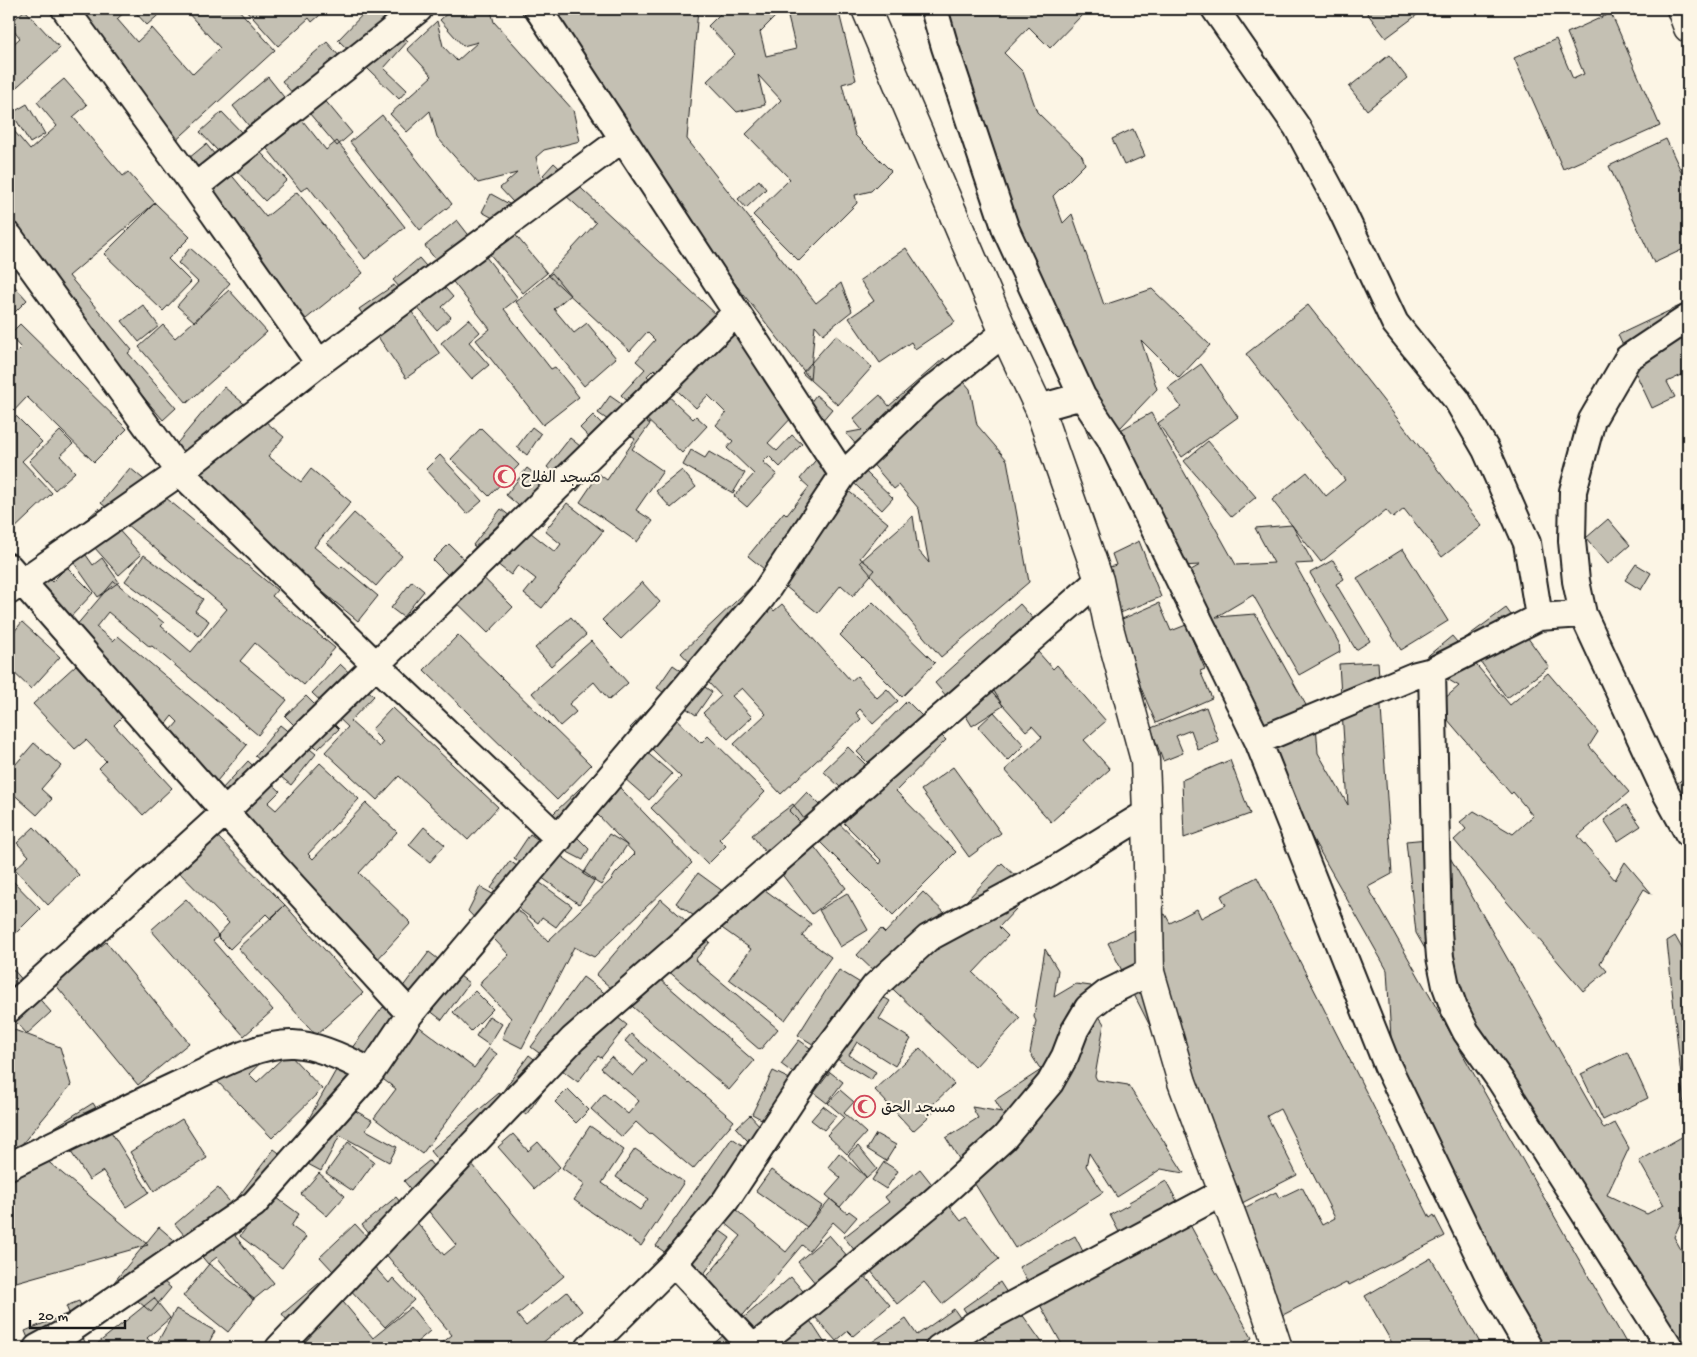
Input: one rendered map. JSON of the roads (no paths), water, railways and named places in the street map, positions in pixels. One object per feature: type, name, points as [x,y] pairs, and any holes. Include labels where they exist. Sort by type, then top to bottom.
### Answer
[{"type":"street","points":[[195,187],[419,9]]},
{"type":"street","points":[[538,9],[843,475]]},
{"type":"street","points":[[866,9],[1004,333],[1039,408],[1099,580],[1108,624],[1145,760],[1150,972],[1182,1082],[1254,1275],[1278,1348]]},
{"type":"street","points":[[934,9],[1006,230],[1082,396],[1110,438],[1258,741],[1387,1065],[1496,1291],[1528,1348]]},
{"type":"street","points":[[1215,9],[1297,127],[1342,211],[1395,323],[1457,400],[1486,450],[1527,543],[1539,617]]},
{"type":"street","points":[[1681,9],[1688,28]]},
{"type":"street","points":[[76,13],[319,363]]},
{"type":"street","points":[[410,1014],[13,580],[180,472],[319,363],[622,140]]},
{"type":"street","points":[[9,236],[180,472],[375,664],[560,839]]},
{"type":"street","points":[[9,1009],[225,812],[736,313]]},
{"type":"street","points":[[1688,318],[1628,358],[1592,420],[1573,491],[1572,541],[1576,581],[1583,614],[1666,793],[1688,833]]},
{"type":"street","points":[[37,1348],[70,1330],[254,1204],[371,1072],[410,1014],[560,839],[762,597],[843,475],[930,392],[1004,333]]},
{"type":"street","points":[[1039,408],[1082,396]]},
{"type":"street","points":[[279,1348],[573,1038],[1099,580]]},
{"type":"street","points":[[1258,741],[1416,675],[1432,671],[1539,617],[1583,614]]},
{"type":"street","points":[[1432,671],[1438,931],[1440,957],[1446,986],[1466,1032],[1500,1080],[1670,1348]]},
{"type":"street","points":[[589,1348],[674,1263],[726,1200],[811,1071],[874,986],[928,938],[1050,872],[1147,813]]},
{"type":"street","points":[[674,1263],[753,1348],[811,1303],[933,1202],[1004,1138],[1050,1083],[1065,1056],[1075,1030],[1088,1008],[1107,993],[1150,972]]},
{"type":"street","points":[[9,1166],[153,1096],[264,1048],[294,1044],[348,1059],[371,1072]]},
{"type":"street","points":[[939,1348],[976,1324],[1224,1192]]},
{"type":"place","name":"مسجد الفلاح","points":[[505,476]]},
{"type":"place","name":"مسجد الحق","points":[[865,1106]]}]
